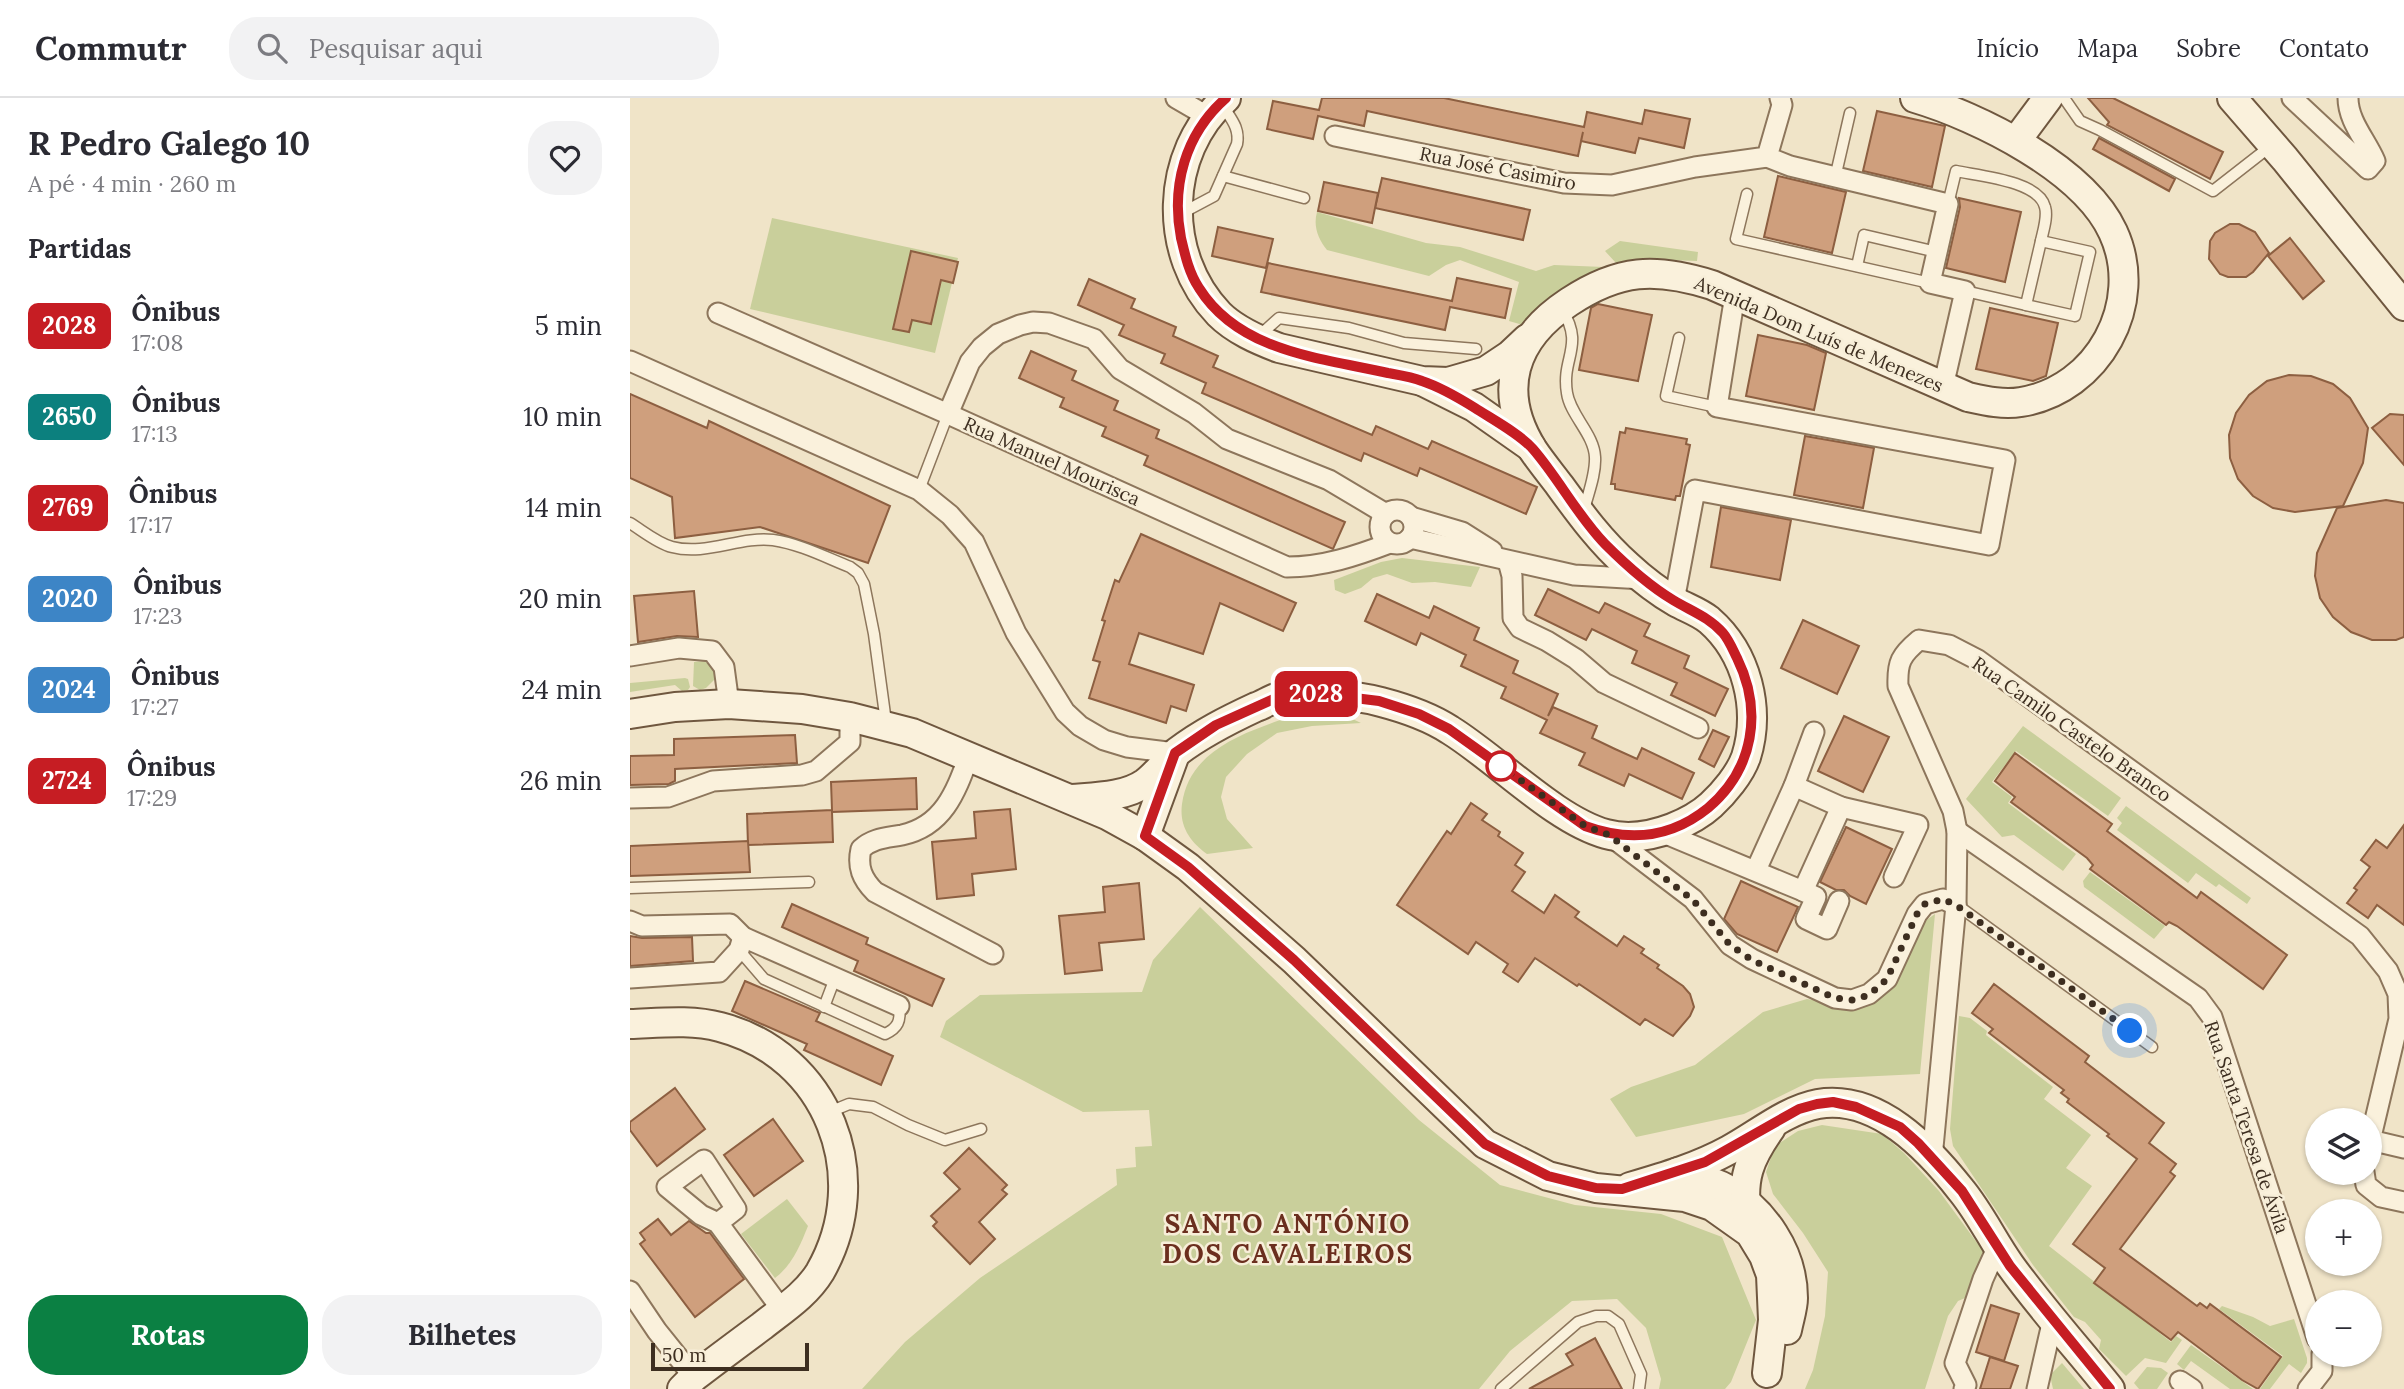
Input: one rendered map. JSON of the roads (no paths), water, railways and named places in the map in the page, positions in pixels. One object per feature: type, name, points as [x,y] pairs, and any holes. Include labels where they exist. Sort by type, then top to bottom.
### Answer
[{"type":"street","points":[[1175,98],[1218,106],[1193,141],[1180,173],[1177,216],[1185,256],[1198,287],[1220,315],[1256,339],[1279,348],[1422,381],[1448,382],[1486,370],[1510,355],[1528,338]]},
{"type":"street","points":[[1780,98],[1782,105],[1768,157],[1835,178],[1948,204],[1930,283],[1965,291],[1944,387]]},
{"type":"street","name":"Avenida Dom Luís de Menezes","points":[[1072,799],[1125,792],[1145,783],[1175,753],[1216,725],[1276,698],[1322,694],[1379,701],[1419,714],[1449,729],[1555,807],[1585,826],[1609,835],[1634,837],[1661,832],[1691,820],[1710,806],[1731,782],[1746,758],[1752,730],[1751,696],[1747,679],[1724,634],[1704,616],[1674,601],[1643,579],[1591,529],[1531,447],[1518,414],[1513,387],[1520,356],[1528,338],[1561,307],[1590,288],[1632,275],[1658,272],[1681,275],[1712,285],[1968,397],[1991,402],[2020,402],[2044,396],[2071,383],[2095,360],[2111,336],[2121,307],[2124,279],[2113,232],[2098,208],[2079,188],[2016,141],[1948,108],[1915,98]]},
{"type":"street","points":[[2016,141],[2049,98]]},
{"type":"street","points":[[2232,98],[2404,306]]},
{"type":"street","points":[[2292,98],[2368,169],[2375,161],[2348,112],[2348,98]]},
{"type":"street","name":"Rua José Casimiro","points":[[1335,136],[1564,183],[1612,185],[1695,167],[1768,157]]},
{"type":"street","points":[[1674,601],[1695,490],[1989,545],[2006,460],[1717,407],[1735,295]]},
{"type":"street","name":"Rua Manuel Mourisca","points":[[718,313],[1287,567],[1327,563],[1390,543]]},
{"type":"street","points":[[948,414],[971,362],[982,346],[998,334],[1020,325],[1049,323],[1094,339],[1120,369],[1163,392],[1227,439],[1329,480],[1386,514]]},
{"type":"street","points":[[630,361],[919,490],[950,514],[974,542],[1016,633],[1065,712],[1080,726],[1104,740],[1127,747],[1175,753],[1136,831]]},
{"type":"street","points":[[1422,381],[1474,407],[1531,447]]},
{"type":"street","points":[[1411,517],[1415,528],[1410,538],[1401,544],[1390,543],[1382,535],[1382,519],[1391,511],[1402,511],[1411,517],[1462,532],[1508,561],[1512,576],[1513,618],[1520,628],[1547,640],[1604,682],[1698,728]]},
{"type":"street","points":[[1410,538],[1574,575],[1643,579]]},
{"type":"street","name":"Rua Camilo Castelo Branco","points":[[1932,1158],[1956,905],[1957,831],[1953,811],[1898,686],[1898,669],[1904,652],[1919,640],[1949,645],[1979,660],[2360,936],[2388,971],[2398,994],[2399,1019],[2378,1108]]},
{"type":"street","points":[[630,656],[679,648],[712,651],[724,667],[729,704]]},
{"type":"street","points":[[630,714],[729,704],[802,709],[850,717],[887,726],[969,756],[1072,799],[1136,831],[1188,867],[1294,960],[1485,1144],[1548,1176],[1596,1188],[1685,1197],[1712,1206],[1750,1233]]},
{"type":"street","points":[[630,798],[668,797],[713,782],[802,775],[816,771],[850,742],[850,717]]},
{"type":"street","points":[[1756,870],[1794,786],[1814,732]]},
{"type":"street","points":[[969,756],[951,801],[938,815],[926,826],[912,833],[869,841],[861,849],[860,871],[865,882],[875,892],[993,954]]},
{"type":"street","name":"Avenida Dom Luís de Menezes","points":[[1136,831],[1145,783]]},
{"type":"street","points":[[1794,786],[1841,807],[1918,825],[1895,877]]},
{"type":"street","points":[[1803,891],[1841,807]]},
{"type":"street","name":"Rua Santa Teresa de Ávila","points":[[1957,831],[2198,998],[2212,1017],[2305,1301]]},
{"type":"street","points":[[1661,832],[1816,897],[1806,919],[1827,929],[1839,901]]},
{"type":"street","points":[[1609,835],[1693,900],[1730,945],[1752,960],[1835,998],[1852,1000],[1869,995],[1887,979],[1917,914],[1925,904],[1943,899],[1956,905]]},
{"type":"street","points":[[630,921],[642,926],[730,924],[741,944],[835,978],[899,1006]]},
{"type":"street","points":[[630,978],[719,972],[741,944]]},
{"type":"street","points":[[630,1024],[692,1023],[720,1027],[764,1044],[791,1064],[806,1080],[827,1114],[838,1140],[844,1170],[844,1199],[838,1227],[818,1274],[799,1297],[691,1385],[630,1291]]},
{"type":"street","points":[[1622,1189],[1678,1172],[1728,1151],[1799,1109],[1833,1102],[1856,1107],[1900,1127],[1962,1191],[2010,1266],[2110,1389]]},
{"type":"street","points":[[1763,1381],[1773,1320],[1771,1275],[1764,1256],[1750,1233],[1744,1201],[1749,1164],[1775,1123]]},
{"type":"street","points":[[2382,1143],[2404,1148]]},
{"type":"street","points":[[1678,1172],[1723,1187],[1744,1201],[1767,1223],[1785,1255],[1792,1278],[1793,1301],[1787,1330],[1763,1381]]},
{"type":"street","points":[[2366,1185],[2381,1197],[2404,1202]]},
{"type":"street","points":[[718,1223],[782,1310]]},
{"type":"street","points":[[1964,1389],[1966,1385],[1955,1363],[1983,1279],[1998,1247]]},
{"type":"street","points":[[2037,1389],[2053,1318]]},
{"type":"street","points":[[2308,1389],[2322,1371],[2322,1367]]},
{"type":"lane","points":[[2064,98],[2080,121],[2213,191],[2272,145]]},
{"type":"lane","points":[[1177,216],[1214,197],[1239,136],[1237,127],[1218,106]]},
{"type":"lane","points":[[1835,178],[1850,113]]},
{"type":"lane","points":[[1948,204],[1956,171],[2030,187],[2041,197],[2046,210],[2026,305]]},
{"type":"lane","points":[[1223,176],[1304,198]]},
{"type":"lane","points":[[1746,194],[1736,239],[1930,283]]},
{"type":"lane","points":[[1857,266],[1864,235],[1937,252]]},
{"type":"lane","points":[[1965,291],[2074,316],[2090,252],[2041,241]]},
{"type":"lane","points":[[1561,307],[1571,323],[1573,336],[1566,379],[1567,396],[1595,455],[1583,518]]},
{"type":"lane","points":[[1256,339],[1279,318],[1349,328],[1404,343],[1476,349]]},
{"type":"lane","points":[[1679,338],[1666,396],[1717,407]]},
{"type":"lane","points":[[919,490],[948,414]]},
{"type":"lane","points":[[630,523],[671,547],[711,548],[746,541],[771,540],[790,543],[850,567],[858,573],[864,584],[874,634],[887,726]]},
{"type":"lane","points":[[630,888],[809,882]]},
{"type":"lane","points":[[1956,905],[2152,1047]]},
{"type":"lane","points":[[741,944],[764,979],[885,1034],[895,1029],[901,1017],[899,1006]]},
{"type":"lane","points":[[824,1007],[835,978]]},
{"type":"lane","points":[[827,1114],[849,1104],[873,1107],[945,1140],[981,1129]]},
{"type":"lane","points":[[1501,1389],[1578,1322],[1596,1316],[1608,1316],[1619,1324],[1641,1374],[1639,1389]]},
{"type":"district","name":"SANTO ANTÓNIO DOS CAVALEIROS","points":[[1288,1239]]}]
